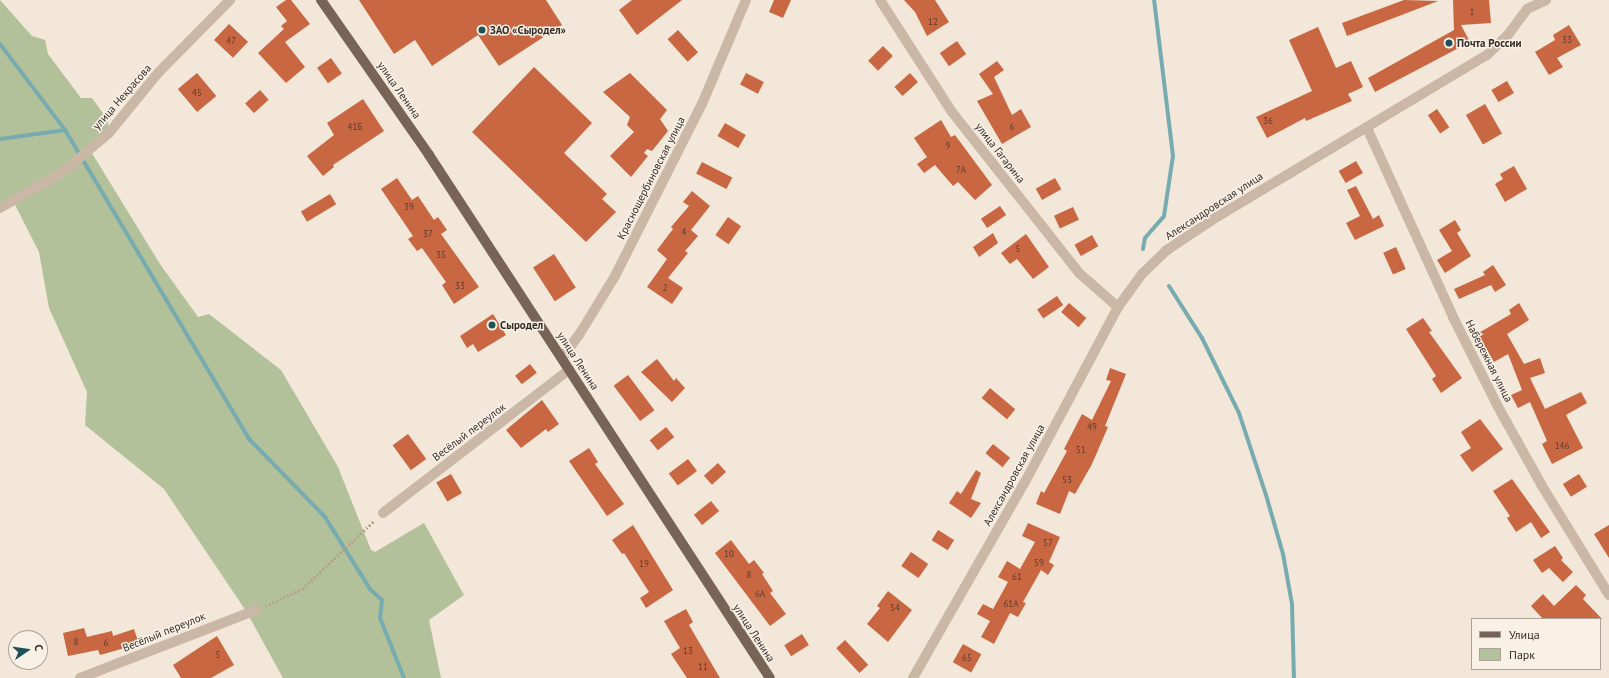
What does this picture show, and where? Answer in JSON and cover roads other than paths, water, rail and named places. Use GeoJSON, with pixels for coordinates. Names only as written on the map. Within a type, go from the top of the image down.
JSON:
{"type":"FeatureCollection","features":[{"type":"Feature","properties":{"kind":"main road","name":"улица Ленина"},"geometry":{"type":"LineString","coordinates":[[321,0],[429,155],[770,678]]}},
{"type":"Feature","properties":{"kind":"street","name":"улица Некрасова"},"geometry":{"type":"LineString","coordinates":[[0,208],[63,172],[109,133],[163,68],[230,0]]}},
{"type":"Feature","properties":{"kind":"street","name":"Краснощербиновская улица"},"geometry":{"type":"LineString","coordinates":[[562,358],[572,346],[615,276],[702,104],[746,0]]}},
{"type":"Feature","properties":{"kind":"street","name":"улица Гагарина"},"geometry":{"type":"LineString","coordinates":[[880,0],[952,112],[1079,273],[1118,307]]}},
{"type":"Feature","properties":{"kind":"street","name":"Александровская улица"},"geometry":{"type":"LineString","coordinates":[[913,678],[1025,482],[1118,307],[1142,274],[1168,250],[1259,191],[1367,128],[1487,55],[1507,36],[1528,4],[1546,0]]}},
{"type":"Feature","properties":{"kind":"street","name":"Набережная улица"},"geometry":{"type":"LineString","coordinates":[[1367,128],[1453,317],[1494,398],[1542,486],[1609,595]]}},
{"type":"Feature","properties":{"kind":"street","name":"Весёлый переулок"},"geometry":{"type":"LineString","coordinates":[[383,513],[570,370]]}},
{"type":"Feature","properties":{"kind":"street","name":"Весёлый переулок"},"geometry":{"type":"LineString","coordinates":[[80,678],[256,610]]}},
{"type":"Feature","properties":{"kind":"waterway"},"geometry":{"type":"LineString","coordinates":[[1143,249],[1145,238],[1164,216],[1173,156],[1154,0]]}},
{"type":"Feature","properties":{"kind":"waterway"},"geometry":{"type":"LineString","coordinates":[[0,44],[65,130],[249,439],[325,517],[370,589],[382,600],[380,618],[404,678]]}},
{"type":"Feature","properties":{"kind":"waterway"},"geometry":{"type":"LineString","coordinates":[[0,139],[65,130]]}},
{"type":"Feature","properties":{"kind":"waterway"},"geometry":{"type":"LineString","coordinates":[[1169,286],[1202,338],[1239,413],[1266,495],[1283,554],[1292,604],[1294,678]]}},
{"type":"Feature","properties":{"kind":"place","name":"ЗАО «Сыродел»"},"geometry":{"type":"Point","coordinates":[482,30]}},
{"type":"Feature","properties":{"kind":"place","name":"Почта России"},"geometry":{"type":"Point","coordinates":[1449,43]}},
{"type":"Feature","properties":{"kind":"place","name":"Сыродел"},"geometry":{"type":"Point","coordinates":[492,325]}}]}
